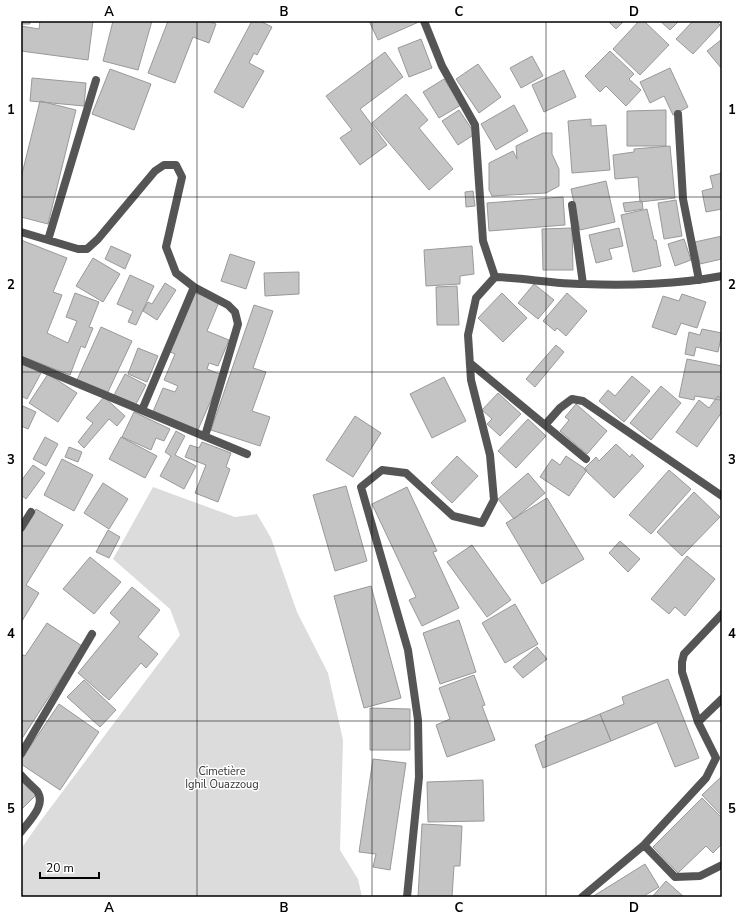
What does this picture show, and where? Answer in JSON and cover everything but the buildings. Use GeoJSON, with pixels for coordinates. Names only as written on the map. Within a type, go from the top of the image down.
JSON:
{"type":"FeatureCollection","features":[{"type":"Feature","properties":{"kind":"street"},"geometry":{"type":"LineString","coordinates":[[424,21],[442,66],[476,124],[483,241],[495,277]]}},
{"type":"Feature","properties":{"kind":"street"},"geometry":{"type":"LineString","coordinates":[[48,240],[96,80]]}},
{"type":"Feature","properties":{"kind":"street"},"geometry":{"type":"LineString","coordinates":[[678,114],[683,199],[699,280]]}},
{"type":"Feature","properties":{"kind":"street"},"geometry":{"type":"LineString","coordinates":[[21,232],[78,249],[87,248],[98,239],[155,171],[164,165],[176,164],[182,177],[166,247],[176,273],[194,287],[228,305],[235,312],[238,324],[205,436]]}},
{"type":"Feature","properties":{"kind":"street"},"geometry":{"type":"LineString","coordinates":[[572,205],[583,284]]}},
{"type":"Feature","properties":{"kind":"street"},"geometry":{"type":"LineString","coordinates":[[495,277],[583,284],[635,284],[699,280],[722,276]]}},
{"type":"Feature","properties":{"kind":"street"},"geometry":{"type":"LineString","coordinates":[[407,897],[419,777],[418,720],[408,650],[361,486],[382,470],[406,473],[453,516],[482,523],[494,500],[490,455],[470,380],[468,335],[476,298],[495,277]]}},
{"type":"Feature","properties":{"kind":"street"},"geometry":{"type":"LineString","coordinates":[[142,410],[194,287]]}},
{"type":"Feature","properties":{"kind":"street"},"geometry":{"type":"LineString","coordinates":[[21,360],[247,454]]}},
{"type":"Feature","properties":{"kind":"street"},"geometry":{"type":"LineString","coordinates":[[470,363],[586,459]]}},
{"type":"Feature","properties":{"kind":"street"},"geometry":{"type":"LineString","coordinates":[[545,425],[560,408],[572,399],[583,401],[722,496]]}},
{"type":"Feature","properties":{"kind":"street"},"geometry":{"type":"LineString","coordinates":[[21,528],[31,512]]}},
{"type":"Feature","properties":{"kind":"street"},"geometry":{"type":"LineString","coordinates":[[582,897],[644,846],[706,778],[716,758],[698,722],[682,672],[682,662],[684,654],[722,614]]}},
{"type":"Feature","properties":{"kind":"street"},"geometry":{"type":"LineString","coordinates":[[21,754],[92,634]]}},
{"type":"Feature","properties":{"kind":"street"},"geometry":{"type":"LineString","coordinates":[[698,722],[722,699]]}},
{"type":"Feature","properties":{"kind":"street"},"geometry":{"type":"LineString","coordinates":[[21,775],[38,792],[40,799],[39,807],[21,832]]}},
{"type":"Feature","properties":{"kind":"street"},"geometry":{"type":"LineString","coordinates":[[644,846],[675,877],[700,876],[722,865]]}},
{"type":"Feature","properties":{"kind":"green space","name":"Cimetière Ighil Ouazzoug"},"geometry":{"type":"Polygon","coordinates":[[[153,487],[235,517],[257,514],[271,538],[297,612],[328,673],[343,740],[340,850],[358,879],[362,897],[21,897],[21,849],[180,635],[170,609],[113,559],[153,487]]]}}]}
